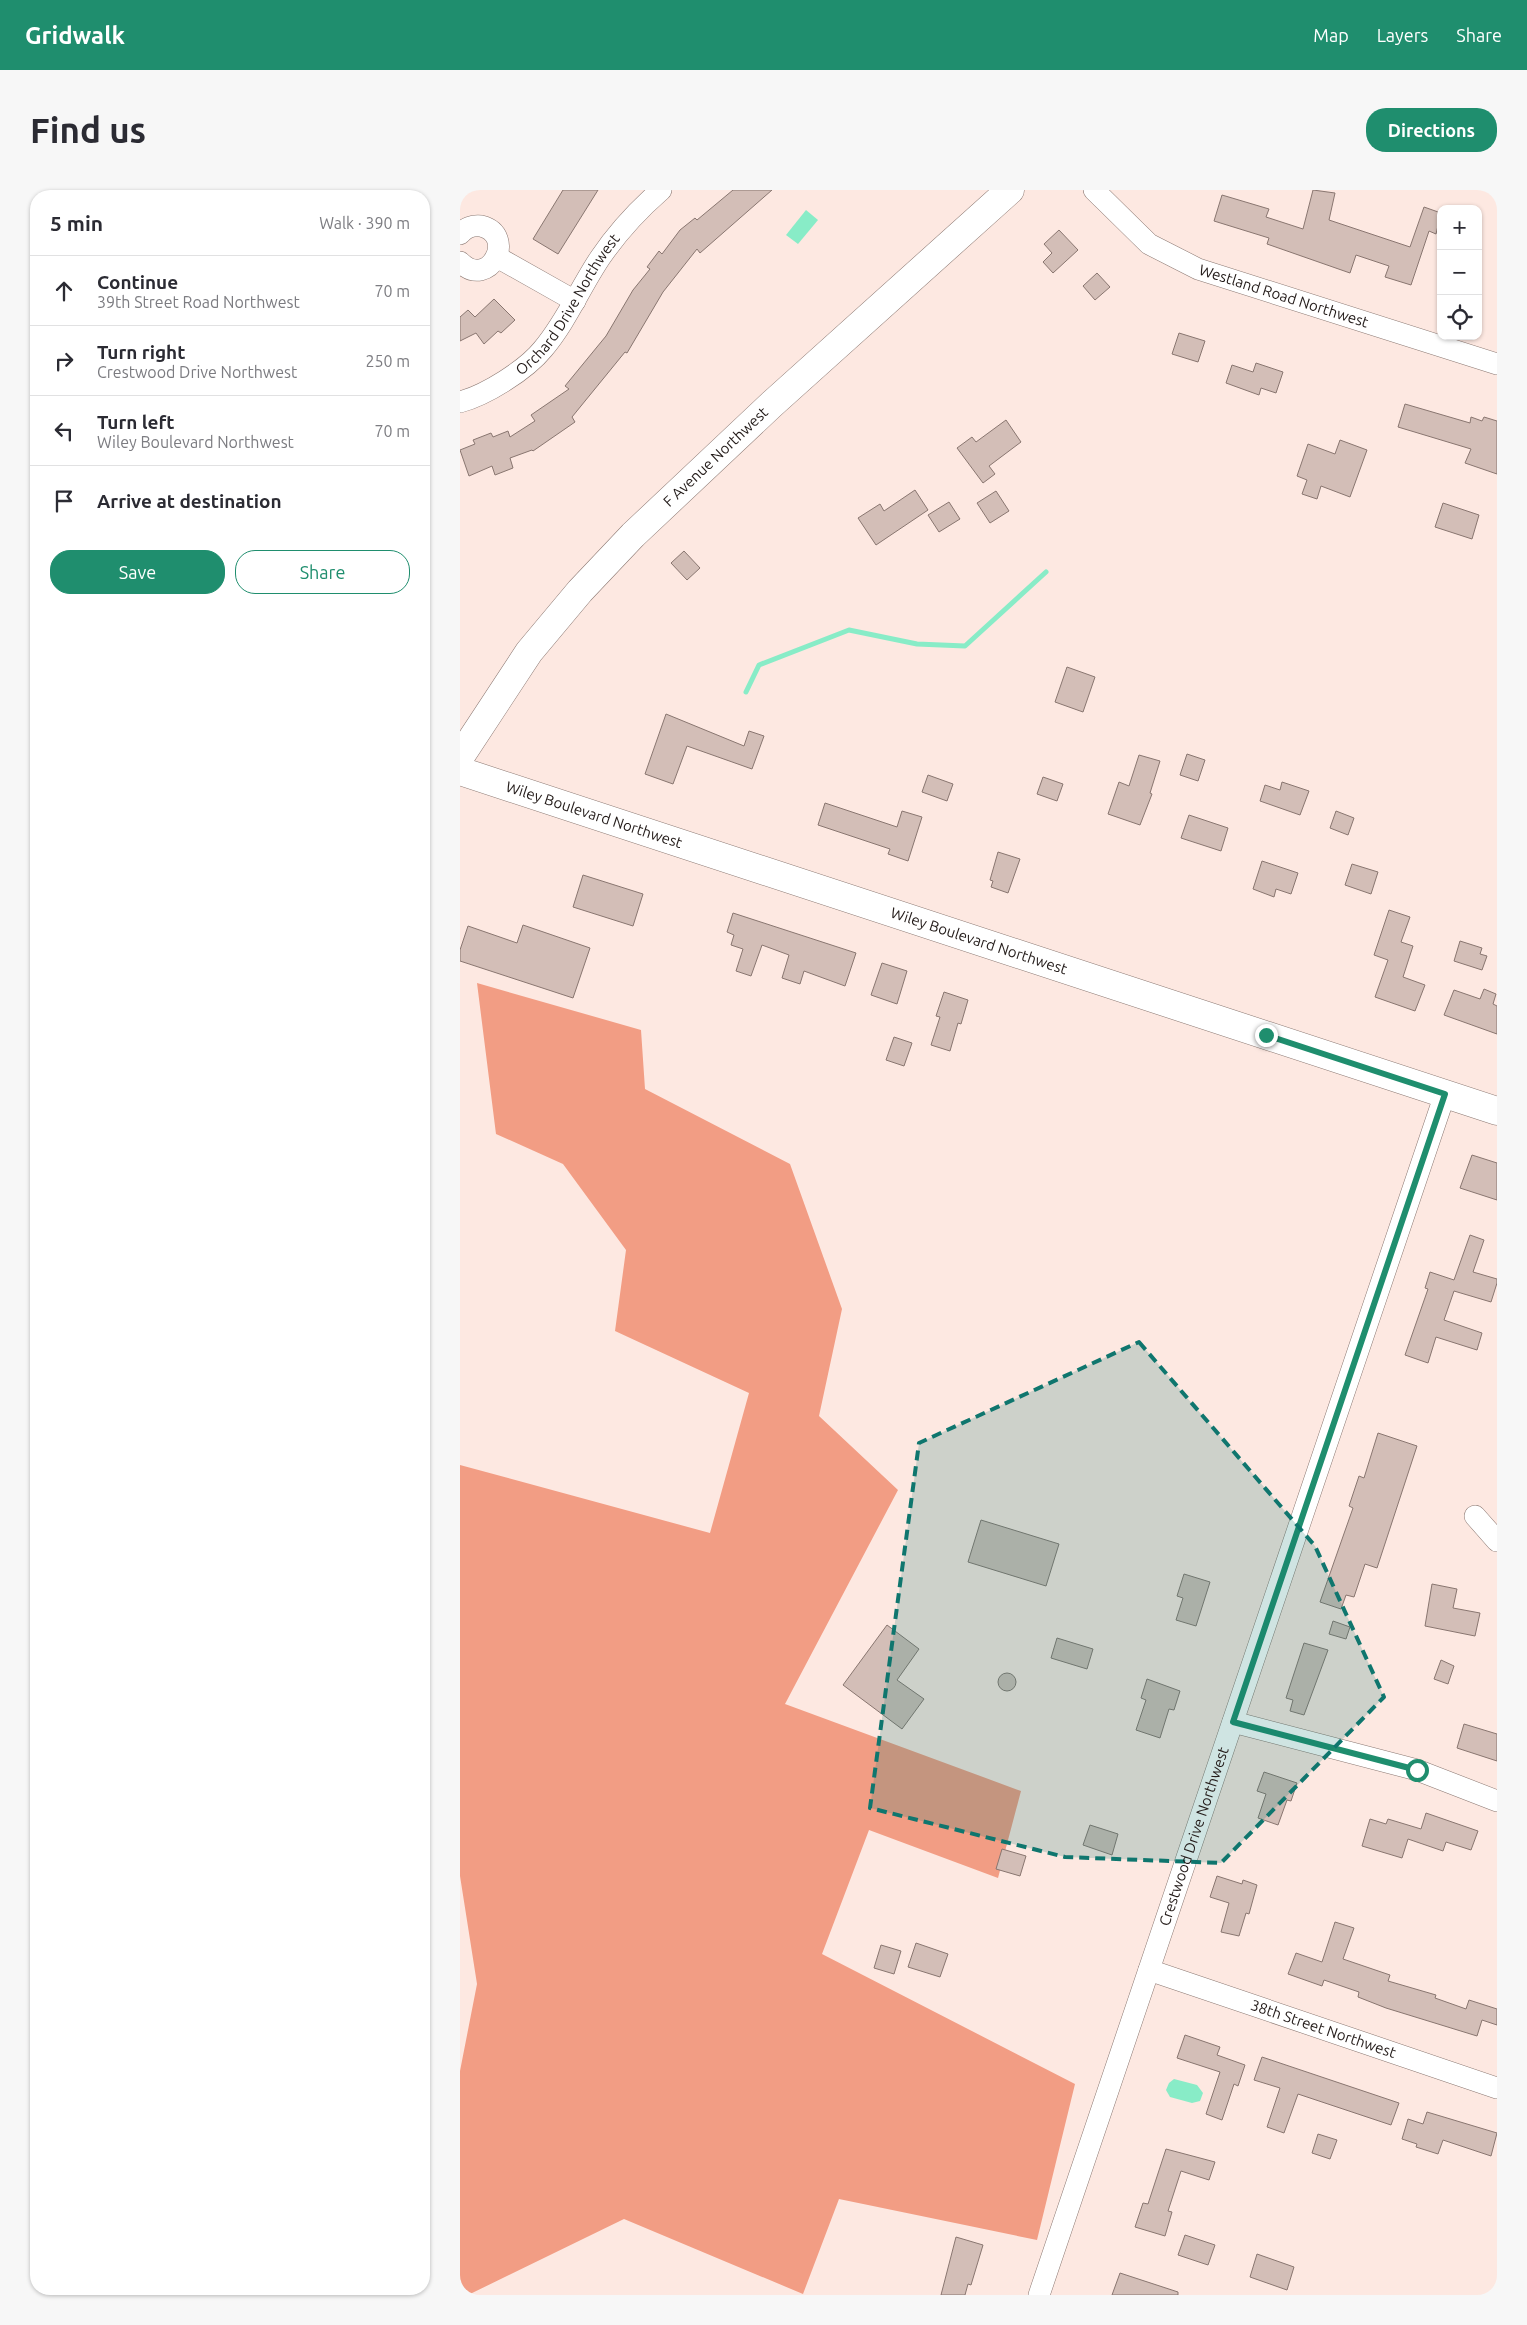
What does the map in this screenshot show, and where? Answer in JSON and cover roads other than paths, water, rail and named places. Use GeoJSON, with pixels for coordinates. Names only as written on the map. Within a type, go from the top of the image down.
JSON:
{"type":"FeatureCollection","features":[{"type":"Feature","properties":{"kind":"street","name":"Orchard Drive Northwest"},"geometry":{"type":"LineString","coordinates":[[460,402],[503,383],[542,350],[575,301],[600,258],[636,213],[661,190]]}},
{"type":"Feature","properties":{"kind":"street","name":"F Avenue Northwest"},"geometry":{"type":"LineString","coordinates":[[460,758],[529,652],[580,591],[633,535],[772,404],[1010,190]]}},
{"type":"Feature","properties":{"kind":"street","name":"Westland Road Northwest"},"geometry":{"type":"LineString","coordinates":[[1094,190],[1149,244],[1198,269],[1497,364]]}},
{"type":"Feature","properties":{"kind":"street"},"geometry":{"type":"LineString","coordinates":[[460,234],[469,227],[476,226],[490,230],[498,242],[497,257],[487,267],[480,270],[467,268],[460,262]]}},
{"type":"Feature","properties":{"kind":"street"},"geometry":{"type":"LineString","coordinates":[[497,257],[575,301]]}},
{"type":"Feature","properties":{"kind":"street","name":"Wiley Boulevard Northwest"},"geometry":{"type":"LineString","coordinates":[[460,771],[1497,1111]]}},
{"type":"Feature","properties":{"kind":"street","name":"Crestwood Drive Northwest"},"geometry":{"type":"LineString","coordinates":[[1039,2295],[1445,1094]]}},
{"type":"Feature","properties":{"kind":"street"},"geometry":{"type":"LineString","coordinates":[[1475,1516],[1497,1541]]}},
{"type":"Feature","properties":{"kind":"street"},"geometry":{"type":"LineString","coordinates":[[1233,1722],[1417,1770],[1497,1801]]}},
{"type":"Feature","properties":{"kind":"street","name":"38th Street Northwest"},"geometry":{"type":"LineString","coordinates":[[1149,1970],[1497,2088]]}},
{"type":"Feature","properties":{"kind":"waterway"},"geometry":{"type":"LineString","coordinates":[[746,692],[759,665],[849,630],[917,644],[965,646],[1046,572]]}}]}
